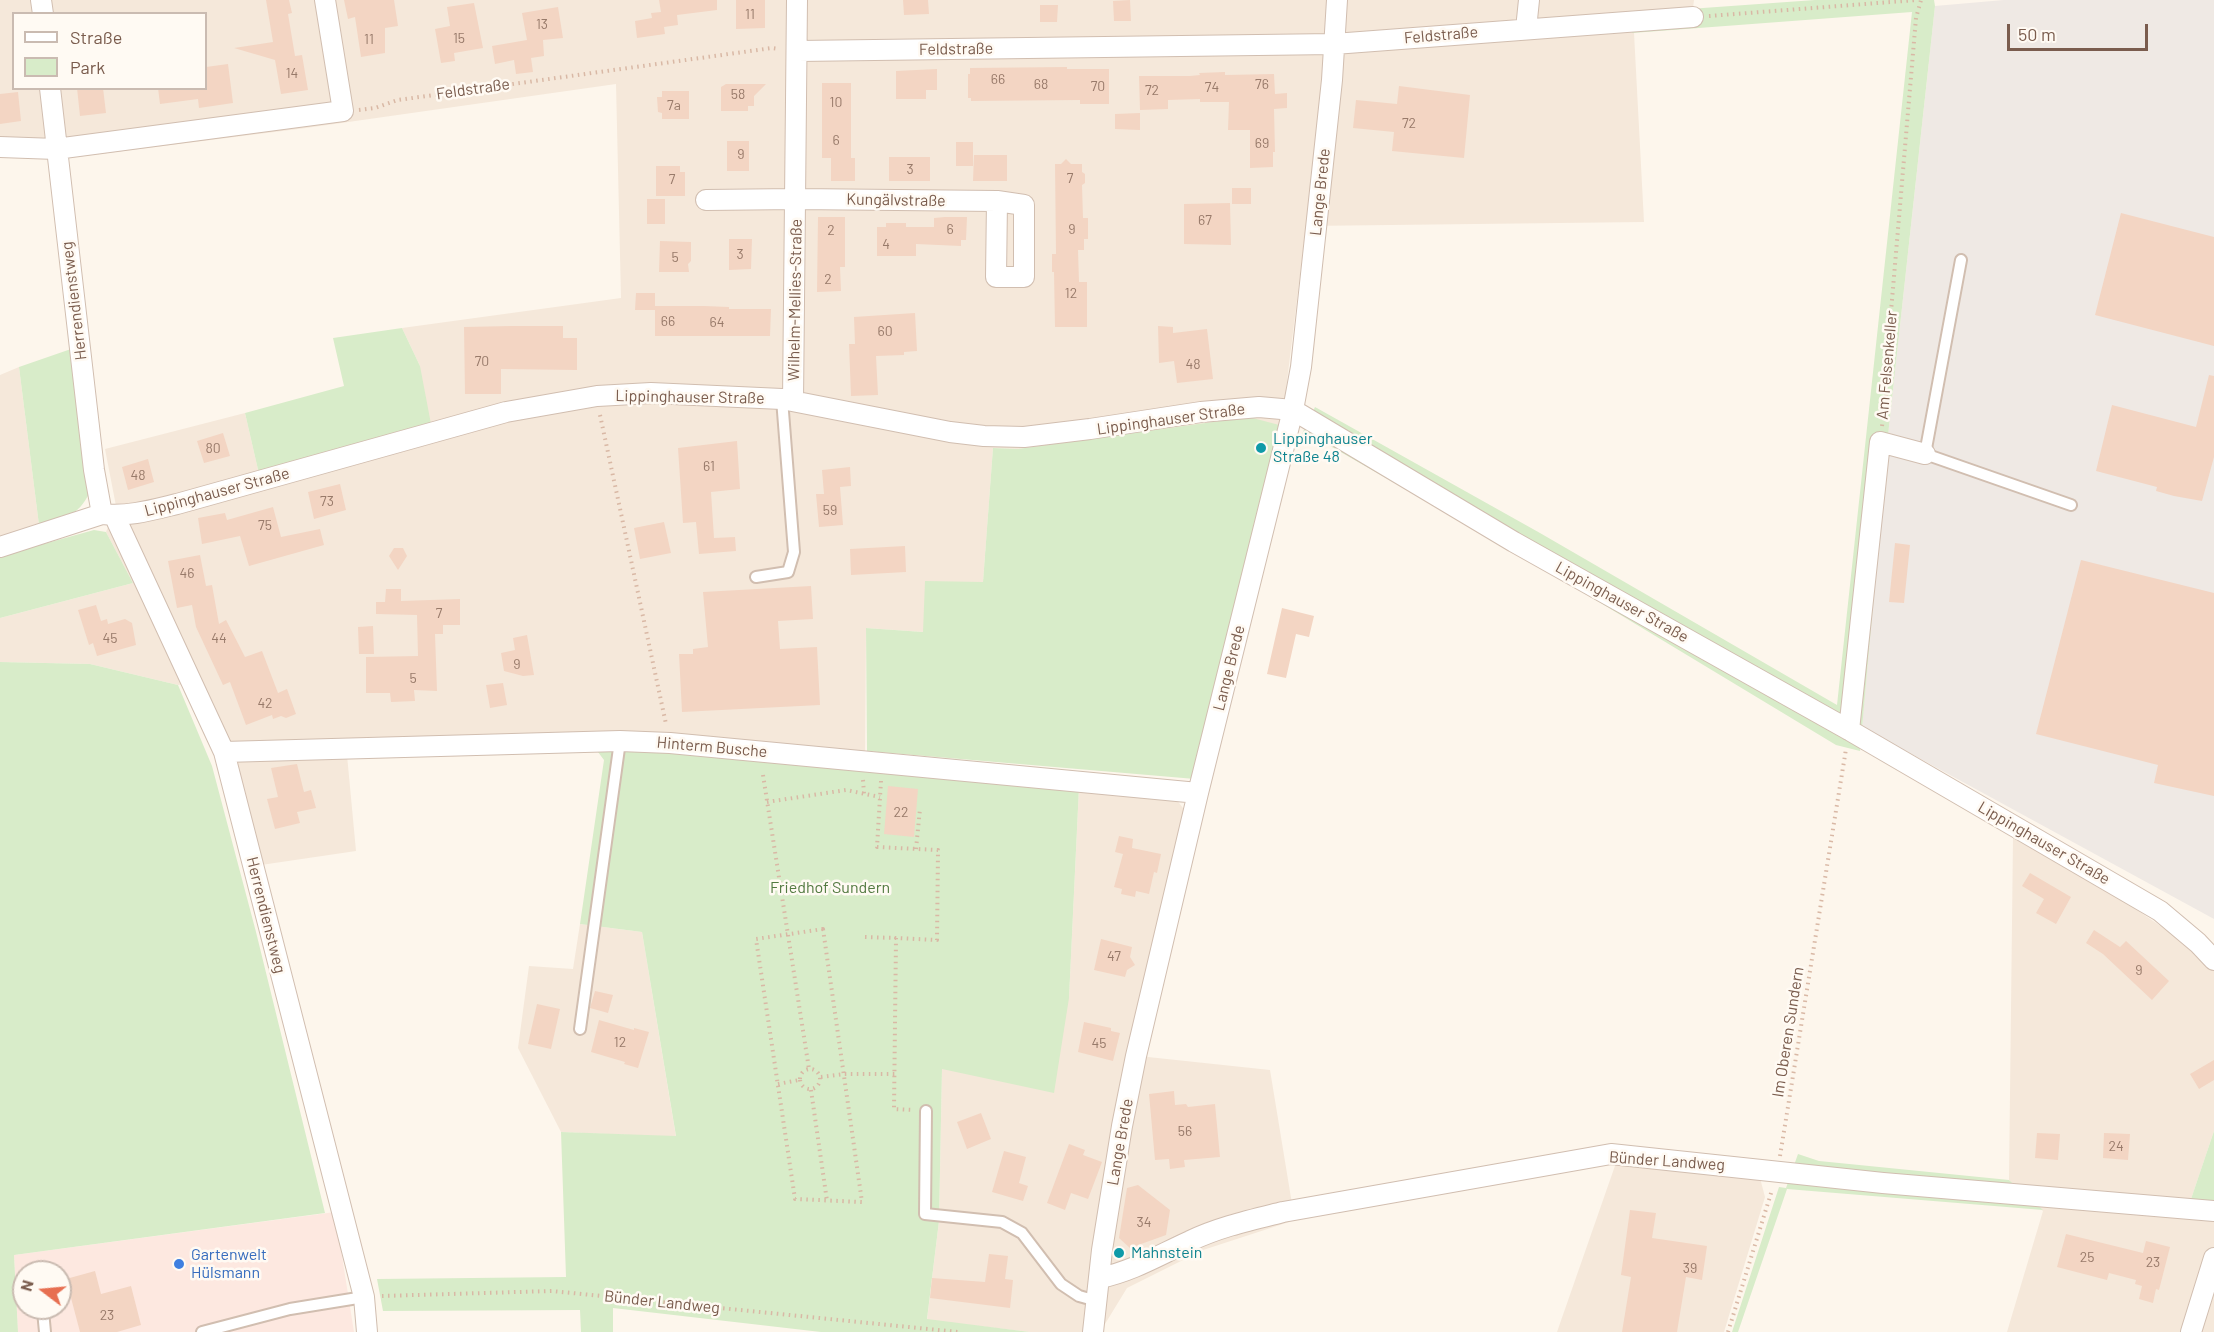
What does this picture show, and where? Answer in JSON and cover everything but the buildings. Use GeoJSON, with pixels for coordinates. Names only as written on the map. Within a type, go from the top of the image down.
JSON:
{"type":"FeatureCollection","features":[{"type":"Feature","properties":{"kind":"street"},"geometry":{"type":"LineString","coordinates":[[0,147],[56,149],[343,111],[325,0]]}},
{"type":"Feature","properties":{"kind":"street","name":"Wilhelm-Mellies-Straße"},"geometry":{"type":"LineString","coordinates":[[787,400],[796,199],[797,0]]}},
{"type":"Feature","properties":{"kind":"street","name":"Lange Brede"},"geometry":{"type":"LineString","coordinates":[[1093,1332],[1102,1250],[1126,1102],[1198,793],[1293,410],[1301,367],[1332,80],[1336,0]]}},
{"type":"Feature","properties":{"kind":"street"},"geometry":{"type":"LineString","coordinates":[[1526,29],[1529,0]]}},
{"type":"Feature","properties":{"kind":"street","name":"Feldstraße"},"geometry":{"type":"LineString","coordinates":[[798,51],[1334,44],[1693,17]]}},
{"type":"Feature","properties":{"kind":"street","name":"Herrendienstweg"},"geometry":{"type":"LineString","coordinates":[[50,90],[94,470],[108,514],[224,752],[364,1297],[367,1332]]}},
{"type":"Feature","properties":{"kind":"street","name":"Wilhelm-Mellies-Straße"},"geometry":{"type":"LineString","coordinates":[[706,200],[796,199]]}},
{"type":"Feature","properties":{"kind":"street","name":"Kungälvstraße"},"geometry":{"type":"LineString","coordinates":[[796,199],[997,201]]}},
{"type":"Feature","properties":{"kind":"street","name":"Lippinghauser Straße"},"geometry":{"type":"LineString","coordinates":[[0,547],[108,514],[139,513],[177,504],[506,411],[597,396],[651,393],[787,400],[950,432],[1014,436],[1090,429],[1201,412],[1259,407],[1293,410],[1514,542],[1849,730],[2160,911],[2198,943],[2214,960]]}},
{"type":"Feature","properties":{"kind":"street"},"geometry":{"type":"LineString","coordinates":[[1880,442],[1925,454]]}},
{"type":"Feature","properties":{"kind":"street","name":"Am Felsenkeller"},"geometry":{"type":"LineString","coordinates":[[1849,730],[1880,442]]}},
{"type":"Feature","properties":{"kind":"street","name":"Hinterm Busche"},"geometry":{"type":"LineString","coordinates":[[224,752],[620,741],[669,742],[1198,793]]}},
{"type":"Feature","properties":{"kind":"street","name":"Bünder Landweg"},"geometry":{"type":"LineString","coordinates":[[1100,1278],[1124,1272],[1191,1240],[1236,1224],[1283,1212],[1611,1154],[1883,1183],[2214,1211]]}},
{"type":"Feature","properties":{"kind":"street"},"geometry":{"type":"LineString","coordinates":[[2191,1332],[2214,1258]]}},
{"type":"Feature","properties":{"kind":"lane"},"geometry":{"type":"LineString","coordinates":[[1961,260],[1925,454],[2071,505]]}},
{"type":"Feature","properties":{"kind":"lane"},"geometry":{"type":"LineString","coordinates":[[756,577],[788,572],[794,552],[787,400]]}},
{"type":"Feature","properties":{"kind":"lane"},"geometry":{"type":"LineString","coordinates":[[580,1029],[620,741]]}},
{"type":"Feature","properties":{"kind":"lane"},"geometry":{"type":"LineString","coordinates":[[926,1111],[925,1214],[1002,1222],[1022,1233],[1061,1284],[1079,1296],[1097,1301]]}},
{"type":"Feature","properties":{"kind":"lane"},"geometry":{"type":"LineString","coordinates":[[202,1332],[290,1309],[364,1297]]}},
{"type":"Feature","properties":{"kind":"path"},"geometry":{"type":"LineString","coordinates":[[1693,17],[1919,0]]}},
{"type":"Feature","properties":{"kind":"path","name":"Am Felsenkeller"},"geometry":{"type":"LineString","coordinates":[[1880,442],[1887,389],[1890,323],[1919,0]]}},
{"type":"Feature","properties":{"kind":"path","name":"Feldstraße"},"geometry":{"type":"LineString","coordinates":[[343,111],[375,108],[398,100],[772,48],[798,51]]}},
{"type":"Feature","properties":{"kind":"path"},"geometry":{"type":"LineString","coordinates":[[597,396],[669,742]]}},
{"type":"Feature","properties":{"kind":"path","name":"Im Oberen Sundern"},"geometry":{"type":"LineString","coordinates":[[1728,1332],[1778,1171],[1849,730]]}},
{"type":"Feature","properties":{"kind":"path"},"geometry":{"type":"LineString","coordinates":[[763,776],[809,1069]]}},
{"type":"Feature","properties":{"kind":"path"},"geometry":{"type":"LineString","coordinates":[[767,802],[846,790],[880,797],[878,847],[938,850],[938,940],[865,937]]}},
{"type":"Feature","properties":{"kind":"path"},"geometry":{"type":"LineString","coordinates":[[916,849],[920,809]]}},
{"type":"Feature","properties":{"kind":"path"},"geometry":{"type":"LineString","coordinates":[[823,929],[862,1202],[795,1199],[756,939],[788,933],[823,929]]}},
{"type":"Feature","properties":{"kind":"path"},"geometry":{"type":"LineString","coordinates":[[896,939],[894,1109],[926,1111]]}},
{"type":"Feature","properties":{"kind":"path"},"geometry":{"type":"LineString","coordinates":[[799,1080],[802,1073],[809,1069],[817,1071],[821,1077]]}},
{"type":"Feature","properties":{"kind":"path"},"geometry":{"type":"LineString","coordinates":[[821,1077],[844,1074],[895,1074]]}},
{"type":"Feature","properties":{"kind":"path"},"geometry":{"type":"LineString","coordinates":[[799,1080],[804,1088],[811,1090],[817,1087],[821,1077]]}},
{"type":"Feature","properties":{"kind":"path"},"geometry":{"type":"LineString","coordinates":[[778,1084],[799,1080]]}},
{"type":"Feature","properties":{"kind":"path"},"geometry":{"type":"LineString","coordinates":[[811,1090],[827,1201]]}},
{"type":"Feature","properties":{"kind":"path","name":"Bünder Landweg"},"geometry":{"type":"LineString","coordinates":[[364,1297],[552,1291],[958,1332]]}},
{"type":"Feature","properties":{"kind":"shaded area"},"geometry":{"type":"Polygon","coordinates":[[[0,0],[1694,0],[1693,8],[1633,14],[1644,222],[1306,226],[1283,426],[1018,449],[993,448],[983,582],[923,632],[866,628],[865,769],[637,747],[347,755],[356,851],[261,865],[185,684],[178,685],[90,664],[0,662],[0,618],[133,583],[106,532],[116,506],[105,449],[245,413],[259,474],[420,366],[402,328],[621,298],[616,84],[306,128],[68,158],[0,155],[0,0]]]}},
{"type":"Feature","properties":{"kind":"shaded area"},"geometry":{"type":"Polygon","coordinates":[[[2004,0],[2214,0],[2214,919],[1862,727],[1889,426],[1935,6],[2004,0]]]}},
{"type":"Feature","properties":{"kind":"shaded area"},"geometry":{"type":"Polygon","coordinates":[[[19,367],[39,525],[0,538],[0,375],[19,367]]]}},
{"type":"Feature","properties":{"kind":"shaded area"},"geometry":{"type":"Polygon","coordinates":[[[1079,787],[1176,799],[1186,812],[1132,1043],[1148,1057],[1270,1070],[1292,1204],[1289,1222],[1203,1250],[1127,1288],[1105,1324],[1086,1324],[1084,1332],[1030,1332],[927,1320],[939,1221],[942,1068],[1069,998],[1079,787]]]}},
{"type":"Feature","properties":{"kind":"shaded area"},"geometry":{"type":"Polygon","coordinates":[[[2013,837],[2090,878],[2206,957],[2214,969],[2214,1131],[2190,1202],[2214,1204],[2214,1332],[2007,1332],[2043,1211],[2009,1180],[2013,837]]]}},
{"type":"Feature","properties":{"kind":"shaded area"},"geometry":{"type":"Polygon","coordinates":[[[580,924],[642,932],[676,1137],[561,1132],[518,1048],[529,966],[573,969],[580,924]]]}},
{"type":"Feature","properties":{"kind":"shaded area"},"geometry":{"type":"Polygon","coordinates":[[[1617,1160],[1760,1178],[1765,1197],[1724,1332],[1557,1332],[1617,1160]]]}},
{"type":"Feature","properties":{"kind":"shaded area","name":"Gartenwelt Hülsmann"},"geometry":{"type":"Polygon","coordinates":[[[335,1212],[354,1332],[18,1332],[17,1320],[72,1320],[72,1260],[14,1260],[14,1255],[335,1212]]]}},
{"type":"Feature","properties":{"kind":"green space"},"geometry":{"type":"Polygon","coordinates":[[[1815,0],[1934,0],[1935,6],[1889,426],[1860,751],[1836,745],[1546,570],[1318,439],[1300,438],[1315,407],[1540,533],[1837,705],[1912,12],[1632,33],[1633,13],[1815,0]]]}},
{"type":"Feature","properties":{"kind":"green space"},"geometry":{"type":"Polygon","coordinates":[[[402,328],[420,366],[431,424],[259,474],[245,413],[344,386],[333,338],[402,328]]]}},
{"type":"Feature","properties":{"kind":"green space"},"geometry":{"type":"Polygon","coordinates":[[[71,349],[90,492],[75,512],[39,525],[19,367],[71,349]]]}},
{"type":"Feature","properties":{"kind":"green space"},"geometry":{"type":"Polygon","coordinates":[[[1249,417],[1283,426],[1195,779],[867,751],[866,628],[923,632],[925,581],[983,582],[993,448],[1018,449],[1249,417]]]}},
{"type":"Feature","properties":{"kind":"green space"},"geometry":{"type":"Polygon","coordinates":[[[94,530],[106,532],[133,583],[0,618],[0,556],[94,530]]]}},
{"type":"Feature","properties":{"kind":"green space"},"geometry":{"type":"Polygon","coordinates":[[[0,662],[90,664],[178,685],[212,766],[256,932],[325,1213],[14,1255],[14,1260],[12,1260],[12,1320],[17,1320],[18,1332],[0,1332],[0,662]]]}},
{"type":"Feature","properties":{"kind":"green space","name":"Friedhof Sundern"},"geometry":{"type":"Polygon","coordinates":[[[637,747],[1079,787],[1069,998],[1054,1093],[942,1069],[939,1221],[927,1319],[1030,1332],[821,1332],[613,1308],[613,1332],[581,1332],[580,1310],[383,1311],[377,1279],[566,1277],[561,1132],[676,1136],[642,932],[580,924],[604,760],[595,748],[637,747]]]}},
{"type":"Feature","properties":{"kind":"green space"},"geometry":{"type":"Polygon","coordinates":[[[2214,1131],[2214,1204],[2190,1202],[2214,1131]]]}},
{"type":"Feature","properties":{"kind":"green space"},"geometry":{"type":"Polygon","coordinates":[[[1798,1154],[1819,1161],[2009,1180],[2043,1210],[1787,1189],[1738,1332],[1732,1332],[1779,1187],[1786,1188],[1798,1154]]]}},
{"type":"Feature","properties":{"kind":"place","name":"Lippinghauser Straße 48"},"geometry":{"type":"Point","coordinates":[1261,448]}},
{"type":"Feature","properties":{"kind":"place","name":"Mahnstein"},"geometry":{"type":"Point","coordinates":[1119,1253]}},
{"type":"Feature","properties":{"kind":"place","name":"Gartenwelt Hülsmann"},"geometry":{"type":"Point","coordinates":[179,1264]}}]}
